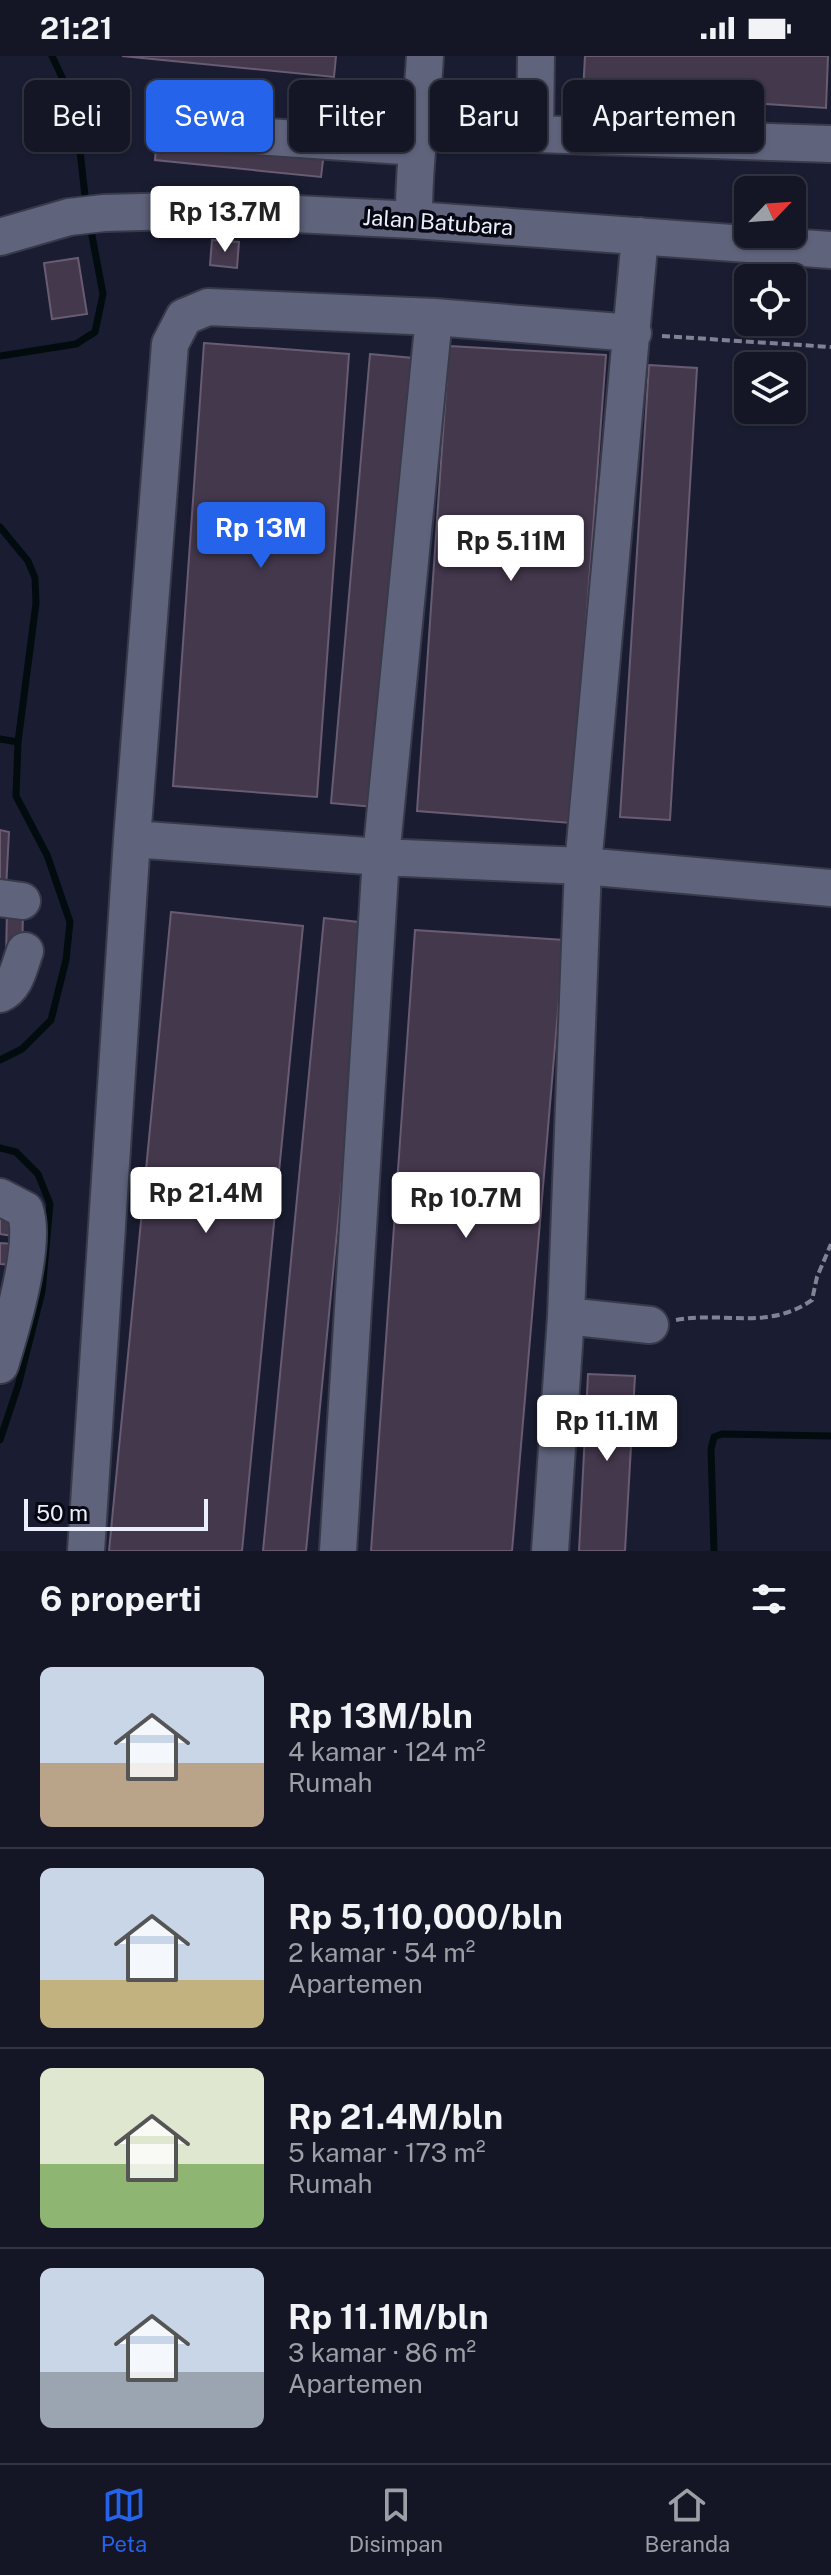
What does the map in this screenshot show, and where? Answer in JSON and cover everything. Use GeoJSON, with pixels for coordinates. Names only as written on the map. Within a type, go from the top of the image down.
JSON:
{"type":"FeatureCollection","features":[{"type":"Feature","properties":{"kind":"street"},"geometry":{"type":"LineString","coordinates":[[414,220],[413,192],[425,56]]}},
{"type":"Feature","properties":{"kind":"street"},"geometry":{"type":"LineString","coordinates":[[536,56],[536,80]]}},
{"type":"Feature","properties":{"kind":"street"},"geometry":{"type":"LineString","coordinates":[[273,132],[430,134]]}},
{"type":"Feature","properties":{"kind":"street"},"geometry":{"type":"LineString","coordinates":[[547,134],[831,144]]}},
{"type":"Feature","properties":{"kind":"street","name":"Jalan Batubara"},"geometry":{"type":"LineString","coordinates":[[0,237],[69,217],[217,210],[414,220],[831,250]]}},
{"type":"Feature","properties":{"kind":"street"},"geometry":{"type":"LineString","coordinates":[[550,1551],[566,1316],[583,866],[640,236]]}},
{"type":"Feature","properties":{"kind":"street"},"geometry":{"type":"LineString","coordinates":[[86,1551],[132,839],[170,344],[184,317],[208,307],[434,317],[633,333]]}},
{"type":"Feature","properties":{"kind":"street"},"geometry":{"type":"LineString","coordinates":[[338,1551],[381,857],[434,317]]}},
{"type":"Feature","properties":{"kind":"street"},"geometry":{"type":"LineString","coordinates":[[132,839],[381,857],[583,866],[831,888]]}},
{"type":"Feature","properties":{"kind":"street"},"geometry":{"type":"LineString","coordinates":[[0,994],[7,991],[14,981],[25,951]]}},
{"type":"Feature","properties":{"kind":"street"},"geometry":{"type":"LineString","coordinates":[[0,1197],[25,1210],[29,1235],[7,1315],[0,1365]]}},
{"type":"Feature","properties":{"kind":"street"},"geometry":{"type":"LineString","coordinates":[[566,1316],[650,1325]]}},
{"type":"Feature","properties":{"kind":"path"},"geometry":{"type":"LineString","coordinates":[[633,333],[831,347]]}},
{"type":"Feature","properties":{"kind":"path"},"geometry":{"type":"LineString","coordinates":[[650,1325],[693,1317],[762,1320],[796,1311],[812,1300],[817,1277],[831,1244]]}},
{"type":"Feature","properties":{"kind":"building"},"geometry":{"type":"Polygon","coordinates":[[[122,56],[336,56],[334,77],[122,56]]]}},
{"type":"Feature","properties":{"kind":"building"},"geometry":{"type":"Polygon","coordinates":[[[585,56],[828,56],[826,108],[764,104],[764,80],[584,80],[585,56]]]}},
{"type":"Feature","properties":{"kind":"building"},"geometry":{"type":"Polygon","coordinates":[[[273,147],[289,148],[289,152],[324,152],[321,177],[155,160],[156,152],[273,152],[273,147]]]}},
{"type":"Feature","properties":{"kind":"building"},"geometry":{"type":"Polygon","coordinates":[[[212,240],[239,242],[237,268],[210,265],[212,240]]]}},
{"type":"Feature","properties":{"kind":"building"},"geometry":{"type":"Polygon","coordinates":[[[78,258],[87,314],[52,319],[44,263],[78,258]]]}},
{"type":"Feature","properties":{"kind":"building"},"geometry":{"type":"Polygon","coordinates":[[[204,343],[349,354],[317,797],[173,786],[204,343]]]}},
{"type":"Feature","properties":{"kind":"building"},"geometry":{"type":"Polygon","coordinates":[[[449,346],[606,355],[571,823],[417,811],[449,346]]]}},
{"type":"Feature","properties":{"kind":"building"},"geometry":{"type":"Polygon","coordinates":[[[370,354],[413,358],[374,807],[331,803],[370,354]]]}},
{"type":"Feature","properties":{"kind":"building"},"geometry":{"type":"Polygon","coordinates":[[[649,365],[697,368],[670,820],[620,817],[649,365]]]}},
{"type":"Feature","properties":{"kind":"building"},"geometry":{"type":"Polygon","coordinates":[[[0,830],[9,832],[6,889],[0,888],[0,830]]]}},
{"type":"Feature","properties":{"kind":"building"},"geometry":{"type":"Polygon","coordinates":[[[7,910],[23,912],[22,957],[6,958],[7,910]]]}},
{"type":"Feature","properties":{"kind":"building"},"geometry":{"type":"Polygon","coordinates":[[[171,912],[303,926],[242,1551],[109,1551],[171,912]]]}},
{"type":"Feature","properties":{"kind":"building"},"geometry":{"type":"Polygon","coordinates":[[[324,918],[367,923],[306,1551],[263,1551],[324,918]]]}},
{"type":"Feature","properties":{"kind":"building"},"geometry":{"type":"Polygon","coordinates":[[[415,930],[564,940],[512,1551],[371,1551],[415,930]]]}},
{"type":"Feature","properties":{"kind":"building"},"geometry":{"type":"Polygon","coordinates":[[[0,1210],[13,1211],[13,1236],[0,1234],[0,1210]]]}},
{"type":"Feature","properties":{"kind":"building"},"geometry":{"type":"Polygon","coordinates":[[[0,1243],[13,1244],[13,1265],[0,1264],[0,1243]]]}},
{"type":"Feature","properties":{"kind":"building"},"geometry":{"type":"Polygon","coordinates":[[[588,1374],[635,1376],[625,1551],[579,1551],[588,1374]]]}},
{"type":"Feature","properties":{"kind":"waterway"},"geometry":{"type":"LineString","coordinates":[[52,56],[76,115],[86,205]]}},
{"type":"Feature","properties":{"kind":"waterway"},"geometry":{"type":"LineString","coordinates":[[0,356],[76,344],[95,332],[103,294],[90,225]]}},
{"type":"Feature","properties":{"kind":"waterway"},"geometry":{"type":"LineString","coordinates":[[0,527],[28,561],[35,578],[36,603],[18,742],[16,796],[47,855],[70,922],[66,960],[51,1020],[22,1049],[0,1060]]}},
{"type":"Feature","properties":{"kind":"waterway"},"geometry":{"type":"LineString","coordinates":[[0,739],[18,742]]}},
{"type":"Feature","properties":{"kind":"waterway"},"geometry":{"type":"LineString","coordinates":[[0,1148],[16,1152],[38,1174],[50,1204],[42,1292],[18,1386],[0,1440]]}},
{"type":"Feature","properties":{"kind":"waterway"},"geometry":{"type":"LineString","coordinates":[[714,1551],[711,1449],[714,1437],[722,1434],[831,1436]]}}]}
